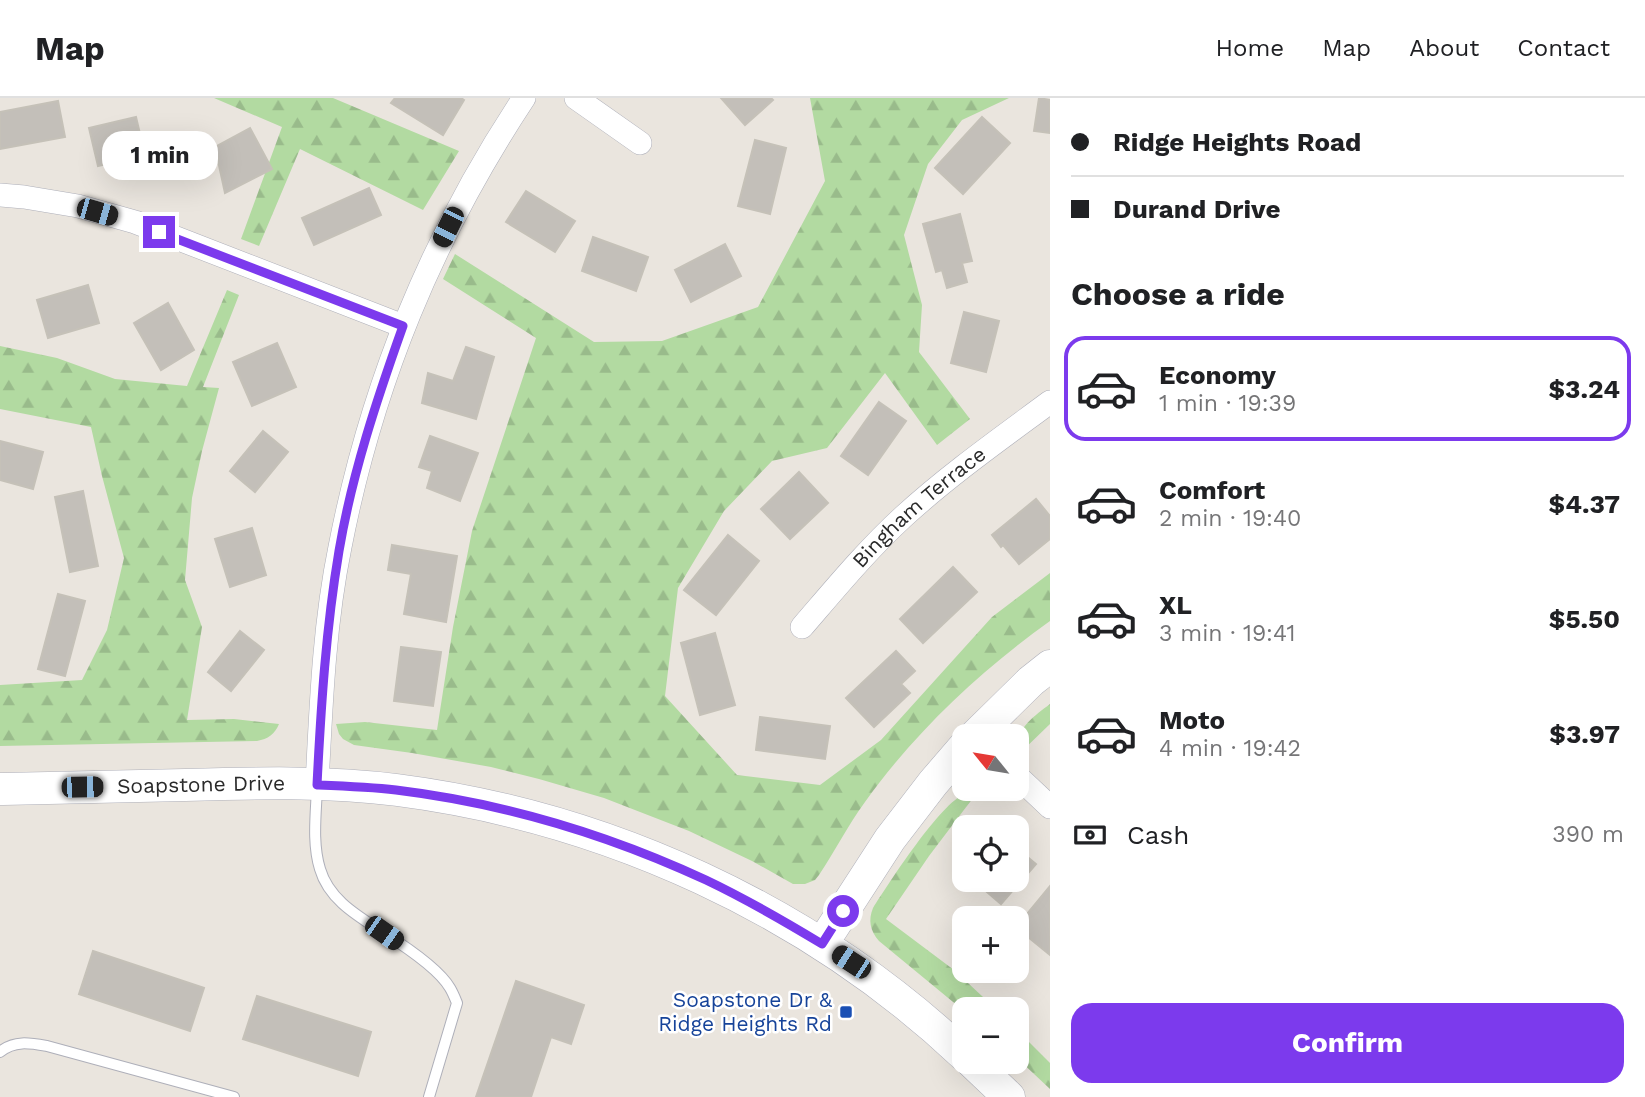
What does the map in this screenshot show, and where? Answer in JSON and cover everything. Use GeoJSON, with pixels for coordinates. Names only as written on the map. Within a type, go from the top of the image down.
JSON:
{"type":"FeatureCollection","features":[{"type":"Feature","properties":{"kind":"street"},"geometry":{"type":"LineString","coordinates":[[317,785],[328,629],[339,549],[356,473],[378,396],[403,326],[457,208],[499,135],[524,98]]}},
{"type":"Feature","properties":{"kind":"street"},"geometry":{"type":"LineString","coordinates":[[576,98],[640,143]]}},
{"type":"Feature","properties":{"kind":"street"},"geometry":{"type":"LineString","coordinates":[[0,195],[78,206],[135,222],[403,326]]}},
{"type":"Feature","properties":{"kind":"street","name":"Bingham Terrace"},"geometry":{"type":"LineString","coordinates":[[802,627],[858,562],[901,519],[953,473],[1050,402]]}},
{"type":"Feature","properties":{"kind":"street"},"geometry":{"type":"LineString","coordinates":[[987,724],[1050,666]]}},
{"type":"Feature","properties":{"kind":"street"},"geometry":{"type":"LineString","coordinates":[[822,944],[890,839],[952,761]]}},
{"type":"Feature","properties":{"kind":"street","name":"Soapstone Drive"},"geometry":{"type":"LineString","coordinates":[[0,789],[233,783],[317,785],[397,790],[467,801],[541,819],[620,844],[738,896],[851,962],[952,1045]]}},
{"type":"Feature","properties":{"kind":"street"},"geometry":{"type":"LineString","coordinates":[[1029,787],[1050,807]]}},
{"type":"Feature","properties":{"kind":"street"},"geometry":{"type":"LineString","coordinates":[[985,1074],[1009,1097]]}},
{"type":"Feature","properties":{"kind":"lane"},"geometry":{"type":"LineString","coordinates":[[317,785],[317,855],[326,884],[348,910],[428,964],[449,986],[457,1003],[429,1097]]}},
{"type":"Feature","properties":{"kind":"lane"},"geometry":{"type":"LineString","coordinates":[[0,1052],[13,1044],[47,1046],[234,1097]]}},
{"type":"Feature","properties":{"kind":"green space"},"geometry":{"type":"Polygon","coordinates":[[[214,98],[333,98],[459,151],[423,210],[300,149],[259,246],[241,239],[282,127],[214,98]]]}},
{"type":"Feature","properties":{"kind":"green space"},"geometry":{"type":"Polygon","coordinates":[[[810,98],[1009,98],[962,120],[928,164],[904,235],[922,305],[919,352],[970,419],[937,445],[885,373],[827,448],[772,461],[724,511],[678,588],[665,696],[737,775],[820,785],[881,740],[992,617],[1050,573],[1050,621],[974,682],[927,727],[865,802],[819,875],[805,884],[793,884],[689,831],[604,798],[491,767],[354,745],[343,739],[336,724],[365,722],[437,730],[472,531],[536,338],[443,279],[455,254],[594,342],[662,341],[758,307],[825,181],[810,98]]]}},
{"type":"Feature","properties":{"kind":"green space"},"geometry":{"type":"Polygon","coordinates":[[[227,290],[239,295],[203,387],[219,388],[192,498],[185,580],[202,627],[187,720],[234,719],[279,724],[271,736],[257,741],[0,746],[0,685],[82,680],[107,630],[124,558],[91,427],[0,409],[0,346],[57,358],[115,379],[187,386],[227,290]]]}},
{"type":"Feature","properties":{"kind":"green space"},"geometry":{"type":"Polygon","coordinates":[[[1050,704],[1050,724],[1029,744],[1029,724],[1026,724],[1050,704]]]}},
{"type":"Feature","properties":{"kind":"green space"},"geometry":{"type":"Polygon","coordinates":[[[953,802],[970,802],[960,815],[952,815],[952,826],[886,919],[952,968],[952,983],[968,983],[983,997],[952,997],[952,1001],[879,941],[871,925],[873,908],[916,845],[953,802]]]}},
{"type":"Feature","properties":{"kind":"green space"},"geometry":{"type":"Polygon","coordinates":[[[1029,1042],[1050,1063],[1050,1089],[1029,1069],[1029,1042]]]}},
{"type":"Feature","properties":{"kind":"building"},"geometry":{"type":"Polygon","coordinates":[[[395,98],[464,100],[443,135],[391,103],[395,98]]]}},
{"type":"Feature","properties":{"kind":"building"},"geometry":{"type":"Polygon","coordinates":[[[721,98],[771,98],[773,100],[745,125],[721,98]]]}},
{"type":"Feature","properties":{"kind":"building"},"geometry":{"type":"Polygon","coordinates":[[[1039,98],[1050,100],[1050,133],[1034,131],[1039,98]]]}},
{"type":"Feature","properties":{"kind":"building"},"geometry":{"type":"Polygon","coordinates":[[[58,101],[65,137],[0,149],[0,112],[58,101]]]}},
{"type":"Feature","properties":{"kind":"building"},"geometry":{"type":"Polygon","coordinates":[[[136,117],[145,155],[98,166],[89,128],[136,117]]]}},
{"type":"Feature","properties":{"kind":"building"},"geometry":{"type":"Polygon","coordinates":[[[982,117],[1010,143],[963,194],[935,168],[982,117]]]}},
{"type":"Feature","properties":{"kind":"building"},"geometry":{"type":"Polygon","coordinates":[[[250,128],[272,169],[225,193],[215,147],[250,128]]]}},
{"type":"Feature","properties":{"kind":"building"},"geometry":{"type":"Polygon","coordinates":[[[755,140],[786,148],[770,214],[738,206],[755,140]]]}},
{"type":"Feature","properties":{"kind":"building"},"geometry":{"type":"Polygon","coordinates":[[[369,188],[381,215],[314,245],[302,218],[369,188]]]}},
{"type":"Feature","properties":{"kind":"building"},"geometry":{"type":"Polygon","coordinates":[[[526,191],[575,221],[555,252],[506,222],[526,191]]]}},
{"type":"Feature","properties":{"kind":"building"},"geometry":{"type":"Polygon","coordinates":[[[960,214],[972,261],[962,263],[967,282],[947,288],[942,270],[936,272],[923,224],[960,214]]]}},
{"type":"Feature","properties":{"kind":"building"},"geometry":{"type":"Polygon","coordinates":[[[593,237],[648,257],[636,291],[582,271],[593,237]]]}},
{"type":"Feature","properties":{"kind":"building"},"geometry":{"type":"Polygon","coordinates":[[[725,244],[741,276],[691,302],[675,270],[725,244]]]}},
{"type":"Feature","properties":{"kind":"building"},"geometry":{"type":"Polygon","coordinates":[[[88,285],[99,323],[48,338],[37,300],[88,285]]]}},
{"type":"Feature","properties":{"kind":"building"},"geometry":{"type":"Polygon","coordinates":[[[168,303],[194,350],[161,370],[134,323],[168,303]]]}},
{"type":"Feature","properties":{"kind":"building"},"geometry":{"type":"Polygon","coordinates":[[[964,312],[999,321],[986,372],[951,363],[964,312]]]}},
{"type":"Feature","properties":{"kind":"building"},"geometry":{"type":"Polygon","coordinates":[[[277,343],[296,387],[252,406],[233,362],[277,343]]]}},
{"type":"Feature","properties":{"kind":"building"},"geometry":{"type":"Polygon","coordinates":[[[466,347],[494,357],[476,419],[422,403],[428,373],[453,381],[466,347]]]}},
{"type":"Feature","properties":{"kind":"building"},"geometry":{"type":"Polygon","coordinates":[[[879,402],[906,421],[868,475],[841,456],[879,402]]]}},
{"type":"Feature","properties":{"kind":"building"},"geometry":{"type":"Polygon","coordinates":[[[263,431],[288,452],[255,492],[230,471],[263,431]]]}},
{"type":"Feature","properties":{"kind":"building"},"geometry":{"type":"Polygon","coordinates":[[[430,436],[478,453],[460,501],[427,488],[432,471],[419,467],[430,436]]]}},
{"type":"Feature","properties":{"kind":"building"},"geometry":{"type":"Polygon","coordinates":[[[0,441],[43,452],[33,489],[0,480],[0,441]]]}},
{"type":"Feature","properties":{"kind":"building"},"geometry":{"type":"Polygon","coordinates":[[[799,472],[828,503],[790,539],[761,509],[799,472]]]}},
{"type":"Feature","properties":{"kind":"building"},"geometry":{"type":"Polygon","coordinates":[[[83,491],[98,566],[70,572],[55,497],[83,491]]]}},
{"type":"Feature","properties":{"kind":"building"},"geometry":{"type":"Polygon","coordinates":[[[1036,499],[1050,516],[1050,539],[1019,564],[992,535],[1036,499]]]}},
{"type":"Feature","properties":{"kind":"building"},"geometry":{"type":"Polygon","coordinates":[[[252,528],[266,575],[230,587],[215,539],[252,528]]]}},
{"type":"Feature","properties":{"kind":"building"},"geometry":{"type":"Polygon","coordinates":[[[728,535],[759,561],[716,615],[684,590],[728,535]]]}},
{"type":"Feature","properties":{"kind":"building"},"geometry":{"type":"Polygon","coordinates":[[[392,545],[457,556],[446,622],[404,614],[411,574],[388,570],[392,545]]]}},
{"type":"Feature","properties":{"kind":"building"},"geometry":{"type":"Polygon","coordinates":[[[953,567],[977,592],[923,643],[900,619],[953,567]]]}},
{"type":"Feature","properties":{"kind":"building"},"geometry":{"type":"Polygon","coordinates":[[[58,594],[85,601],[65,676],[38,669],[58,594]]]}},
{"type":"Feature","properties":{"kind":"building"},"geometry":{"type":"Polygon","coordinates":[[[240,631],[264,650],[231,691],[208,672],[240,631]]]}},
{"type":"Feature","properties":{"kind":"building"},"geometry":{"type":"Polygon","coordinates":[[[715,633],[735,705],[700,715],[681,643],[715,633]]]}},
{"type":"Feature","properties":{"kind":"building"},"geometry":{"type":"Polygon","coordinates":[[[401,647],[441,652],[433,706],[394,701],[401,647]]]}},
{"type":"Feature","properties":{"kind":"building"},"geometry":{"type":"Polygon","coordinates":[[[896,651],[915,671],[901,684],[910,693],[874,727],[846,698],[896,651]]]}},
{"type":"Feature","properties":{"kind":"building"},"geometry":{"type":"Polygon","coordinates":[[[760,717],[830,726],[825,759],[756,750],[760,717]]]}},
{"type":"Feature","properties":{"kind":"building"},"geometry":{"type":"Polygon","coordinates":[[[1029,858],[1036,864],[1029,872],[1029,858]]]}},
{"type":"Feature","properties":{"kind":"building"},"geometry":{"type":"Polygon","coordinates":[[[1050,886],[1050,955],[1029,938],[1029,911],[1050,886]]]}},
{"type":"Feature","properties":{"kind":"building"},"geometry":{"type":"Polygon","coordinates":[[[987,892],[1012,892],[1001,904],[987,892]]]}},
{"type":"Feature","properties":{"kind":"building"},"geometry":{"type":"Polygon","coordinates":[[[93,951],[204,988],[190,1031],[79,994],[93,951]]]}},
{"type":"Feature","properties":{"kind":"building"},"geometry":{"type":"Polygon","coordinates":[[[516,981],[584,1005],[571,1044],[551,1037],[531,1097],[476,1097],[516,981]]]}},
{"type":"Feature","properties":{"kind":"building"},"geometry":{"type":"Polygon","coordinates":[[[257,996],[371,1032],[358,1076],[243,1039],[257,996]]]}},
{"type":"Feature","properties":{"kind":"place","name":"Soapstone Dr & Ridge Heights Rd"},"geometry":{"type":"Point","coordinates":[846,1012]}},
{"type":"Feature","properties":{"kind":"route"},"geometry":{"type":"LineString","coordinates":[[159,232],[403,326],[378,396],[356,473],[339,549],[328,629],[317,785],[397,790],[467,801],[541,819],[620,844],[706,880],[822,944],[843,911]]}}]}
